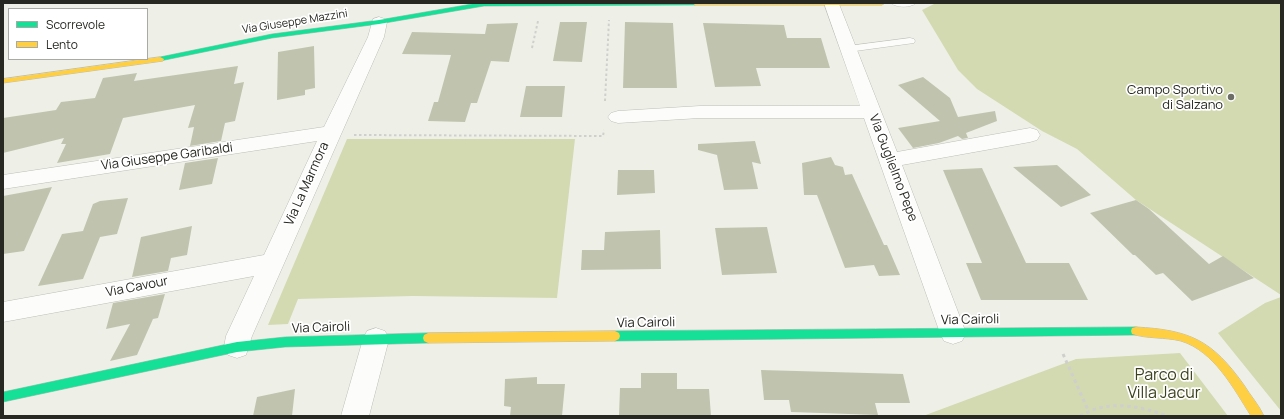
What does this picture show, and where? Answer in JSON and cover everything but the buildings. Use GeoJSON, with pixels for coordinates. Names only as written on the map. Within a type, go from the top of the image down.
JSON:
{"type":"FeatureCollection","features":[{"type":"Feature","properties":{"kind":"street","name":"Via Giuseppe Mazzini"},"geometry":{"type":"LineString","coordinates":[[3,81],[162,59],[272,36],[379,22],[484,4],[882,3]]}},
{"type":"Feature","properties":{"kind":"street","name":"Via Guglielmo Pepe"},"geometry":{"type":"LineString","coordinates":[[831,4],[953,333]]}},
{"type":"Feature","properties":{"kind":"street","name":"Via La Marmora"},"geometry":{"type":"LineString","coordinates":[[237,347],[239,336],[272,263],[339,134],[376,37],[379,22]]}},
{"type":"Feature","properties":{"kind":"street"},"geometry":{"type":"LineString","coordinates":[[609,116],[700,112],[872,112]]}},
{"type":"Feature","properties":{"kind":"street","name":"Via Giuseppe Garibaldi"},"geometry":{"type":"LineString","coordinates":[[3,182],[177,154],[339,134]]}},
{"type":"Feature","properties":{"kind":"street"},"geometry":{"type":"LineString","coordinates":[[890,160],[1030,135]]}},
{"type":"Feature","properties":{"kind":"street","name":"Via Cavour"},"geometry":{"type":"LineString","coordinates":[[3,312],[272,263]]}},
{"type":"Feature","properties":{"kind":"street","name":"Via Cairoli"},"geometry":{"type":"LineString","coordinates":[[3,397],[237,347],[285,342],[376,339],[1053,331],[1157,332],[1182,336],[1200,345],[1219,364],[1258,416]]}},
{"type":"Feature","properties":{"kind":"street"},"geometry":{"type":"LineString","coordinates":[[355,416],[376,339]]}},
{"type":"Feature","properties":{"kind":"lane"},"geometry":{"type":"LineString","coordinates":[[896,3],[911,3]]}},
{"type":"Feature","properties":{"kind":"lane"},"geometry":{"type":"LineString","coordinates":[[848,49],[910,41]]}},
{"type":"Feature","properties":{"kind":"path"},"geometry":{"type":"LineString","coordinates":[[339,134],[603,136],[609,116],[610,4]]}},
{"type":"Feature","properties":{"kind":"path"},"geometry":{"type":"LineString","coordinates":[[532,48],[541,5]]}},
{"type":"Feature","properties":{"kind":"path"},"geometry":{"type":"LineString","coordinates":[[1053,331],[1088,410]]}},
{"type":"Feature","properties":{"kind":"path"},"geometry":{"type":"LineString","coordinates":[[1080,416],[1088,410],[1101,406],[1119,404],[1148,409],[1168,416]]}},
{"type":"Feature","properties":{"kind":"green space"},"geometry":{"type":"Polygon","coordinates":[[[936,3],[1281,3],[1281,295],[1136,200],[1077,149],[1042,131],[977,89],[958,70],[922,10],[936,3]]]}},
{"type":"Feature","properties":{"kind":"green space"},"geometry":{"type":"Polygon","coordinates":[[[347,139],[575,139],[557,298],[413,296],[298,299],[288,324],[268,325],[347,139]]]}},
{"type":"Feature","properties":{"kind":"green space"},"geometry":{"type":"Polygon","coordinates":[[[1281,297],[1281,411],[1218,333],[1265,303],[1281,297]]]}},
{"type":"Feature","properties":{"kind":"green space","name":"Parco di Villa Jacur"},"geometry":{"type":"Polygon","coordinates":[[[1180,353],[1228,416],[923,416],[1076,359],[1180,353]]]}},
{"type":"Feature","properties":{"kind":"traffic: fast"},"geometry":{"type":"LineString","coordinates":[[160,59],[272,36],[379,22],[484,4],[695,3]]}},
{"type":"Feature","properties":{"kind":"traffic: fast"},"geometry":{"type":"LineString","coordinates":[[615,336],[1136,331]]}},
{"type":"Feature","properties":{"kind":"traffic: fast"},"geometry":{"type":"LineString","coordinates":[[3,397],[237,347],[285,342],[428,338]]}},
{"type":"Feature","properties":{"kind":"traffic: slow"},"geometry":{"type":"LineString","coordinates":[[695,3],[882,3]]}},
{"type":"Feature","properties":{"kind":"traffic: slow"},"geometry":{"type":"LineString","coordinates":[[3,81],[160,59]]}},
{"type":"Feature","properties":{"kind":"traffic: slow"},"geometry":{"type":"LineString","coordinates":[[1136,331],[1176,335],[1199,345],[1210,353],[1228,372],[1258,416]]}},
{"type":"Feature","properties":{"kind":"traffic: slow"},"geometry":{"type":"LineString","coordinates":[[428,338],[615,336]]}},
{"type":"Feature","properties":{"kind":"place","name":"Campo Sportivo di Salzano"},"geometry":{"type":"Point","coordinates":[1231,97]}}]}
